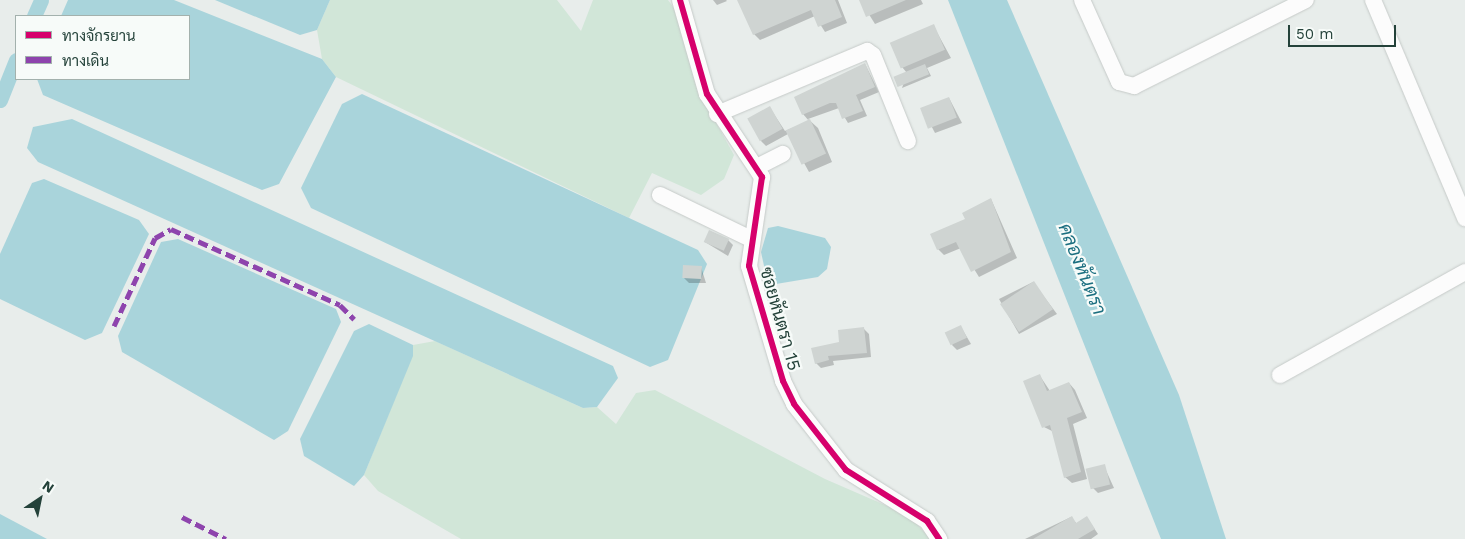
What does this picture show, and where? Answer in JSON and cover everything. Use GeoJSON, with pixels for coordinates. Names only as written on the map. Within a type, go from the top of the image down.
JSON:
{"type":"FeatureCollection","features":[{"type":"Feature","properties":{"kind":"street","name":"ซอยหันตรา 15"},"geometry":{"type":"LineString","coordinates":[[680,0],[707,94],[717,114],[757,167],[762,199],[751,239],[749,266],[783,382],[794,404],[855,478],[927,521],[939,539]]}},
{"type":"Feature","properties":{"kind":"street"},"geometry":{"type":"LineString","coordinates":[[1082,0],[1119,82],[1134,86],[1306,0]]}},
{"type":"Feature","properties":{"kind":"street"},"geometry":{"type":"LineString","coordinates":[[1373,0],[1465,218]]}},
{"type":"Feature","properties":{"kind":"street"},"geometry":{"type":"LineString","coordinates":[[717,114],[868,51],[874,55],[908,141]]}},
{"type":"Feature","properties":{"kind":"street"},"geometry":{"type":"LineString","coordinates":[[757,167],[783,154]]}},
{"type":"Feature","properties":{"kind":"street"},"geometry":{"type":"LineString","coordinates":[[660,196],[751,239]]}},
{"type":"Feature","properties":{"kind":"street"},"geometry":{"type":"LineString","coordinates":[[1280,375],[1465,272]]}},
{"type":"Feature","properties":{"kind":"green space"},"geometry":{"type":"Polygon","coordinates":[[[330,0],[557,0],[581,31],[593,0],[668,0],[679,15],[699,92],[734,155],[724,179],[701,195],[652,173],[629,218],[336,77],[322,59],[317,30],[330,0]]]}},
{"type":"Feature","properties":{"kind":"green space"},"geometry":{"type":"Polygon","coordinates":[[[435,341],[583,408],[597,407],[616,424],[636,393],[655,390],[825,479],[908,515],[931,539],[461,539],[378,491],[364,475],[412,356],[413,345],[435,341]]]}},
{"type":"Feature","properties":{"kind":"water"},"geometry":{"type":"Polygon","coordinates":[[[68,0],[174,0],[322,59],[336,77],[279,184],[262,190],[43,95],[37,80],[190,80],[190,15],[61,15],[68,0]]]}},
{"type":"Feature","properties":{"kind":"water"},"geometry":{"type":"Polygon","coordinates":[[[215,0],[330,0],[317,30],[300,35],[215,0]]]}},
{"type":"Feature","properties":{"kind":"water","name":"คลองหันตรา"},"geometry":{"type":"Polygon","coordinates":[[[948,0],[1007,0],[1179,395],[1226,539],[1161,539],[948,0]]]}},
{"type":"Feature","properties":{"kind":"water"},"geometry":{"type":"Polygon","coordinates":[[[362,94],[698,250],[707,264],[668,360],[650,367],[311,208],[301,188],[342,104],[362,94]]]}},
{"type":"Feature","properties":{"kind":"water"},"geometry":{"type":"Polygon","coordinates":[[[72,119],[613,366],[618,378],[597,407],[583,408],[38,162],[27,148],[33,127],[72,119]]]}},
{"type":"Feature","properties":{"kind":"water"},"geometry":{"type":"Polygon","coordinates":[[[44,179],[139,220],[149,234],[102,333],[85,340],[0,299],[0,254],[32,183],[44,179]]]}},
{"type":"Feature","properties":{"kind":"water"},"geometry":{"type":"Polygon","coordinates":[[[778,226],[825,238],[831,247],[827,269],[818,277],[776,284],[766,275],[761,252],[768,228],[778,226]]]}},
{"type":"Feature","properties":{"kind":"water"},"geometry":{"type":"Polygon","coordinates":[[[178,239],[336,309],[341,322],[288,431],[274,440],[122,352],[118,336],[161,242],[178,239]]]}},
{"type":"Feature","properties":{"kind":"water"},"geometry":{"type":"Polygon","coordinates":[[[369,324],[413,345],[413,356],[364,475],[354,486],[304,456],[300,439],[354,331],[369,324]]]}},
{"type":"Feature","properties":{"kind":"water"},"geometry":{"type":"Polygon","coordinates":[[[0,514],[47,539],[0,539],[0,514]]]}},
{"type":"Feature","properties":{"kind":"building"},"geometry":{"type":"Polygon","coordinates":[[[737,0],[835,0],[842,17],[818,27],[811,10],[753,35],[737,0]]]}},
{"type":"Feature","properties":{"kind":"building"},"geometry":{"type":"Polygon","coordinates":[[[859,0],[906,0],[866,17],[859,0]]]}},
{"type":"Feature","properties":{"kind":"building"},"geometry":{"type":"Polygon","coordinates":[[[934,24],[945,50],[901,69],[890,43],[934,24]]]}},
{"type":"Feature","properties":{"kind":"building"},"geometry":{"type":"Polygon","coordinates":[[[865,63],[875,87],[856,95],[863,111],[842,119],[836,103],[830,103],[802,115],[794,97],[865,63]]]}},
{"type":"Feature","properties":{"kind":"building"},"geometry":{"type":"Polygon","coordinates":[[[925,64],[929,74],[898,87],[893,77],[925,64]]]}},
{"type":"Feature","properties":{"kind":"building"},"geometry":{"type":"Polygon","coordinates":[[[949,97],[957,118],[928,129],[920,108],[949,97]]]}},
{"type":"Feature","properties":{"kind":"building"},"geometry":{"type":"Polygon","coordinates":[[[770,106],[783,129],[760,141],[747,119],[770,106]]]}},
{"type":"Feature","properties":{"kind":"building"},"geometry":{"type":"Polygon","coordinates":[[[810,119],[826,153],[802,165],[786,130],[810,119]]]}},
{"type":"Feature","properties":{"kind":"building"},"geometry":{"type":"Polygon","coordinates":[[[991,198],[1011,252],[971,272],[956,242],[937,250],[930,234],[965,219],[962,213],[991,198]]]}},
{"type":"Feature","properties":{"kind":"building"},"geometry":{"type":"Polygon","coordinates":[[[709,230],[729,239],[724,251],[704,242],[709,230]]]}},
{"type":"Feature","properties":{"kind":"building"},"geometry":{"type":"Polygon","coordinates":[[[683,265],[702,266],[701,279],[682,278],[683,265]]]}},
{"type":"Feature","properties":{"kind":"building"},"geometry":{"type":"Polygon","coordinates":[[[1034,281],[1053,309],[1019,332],[1000,304],[1034,281]]]}},
{"type":"Feature","properties":{"kind":"building"},"geometry":{"type":"Polygon","coordinates":[[[961,325],[967,338],[951,345],[945,333],[961,325]]]}},
{"type":"Feature","properties":{"kind":"building"},"geometry":{"type":"Polygon","coordinates":[[[864,327],[867,353],[828,356],[829,360],[815,364],[811,348],[839,342],[838,330],[864,327]]]}},
{"type":"Feature","properties":{"kind":"building"},"geometry":{"type":"Polygon","coordinates":[[[1040,374],[1047,391],[1069,382],[1082,412],[1067,418],[1081,472],[1064,478],[1050,425],[1042,428],[1023,381],[1040,374]]]}},
{"type":"Feature","properties":{"kind":"building"},"geometry":{"type":"Polygon","coordinates":[[[1105,464],[1110,484],[1091,489],[1086,469],[1105,464]]]}},
{"type":"Feature","properties":{"kind":"building"},"geometry":{"type":"Polygon","coordinates":[[[1072,516],[1076,523],[1087,516],[1095,529],[1078,539],[1033,539],[1072,516]]]}},
{"type":"Feature","properties":{"kind":"waterway"},"geometry":{"type":"LineString","coordinates":[[34,15],[41,0]]}},
{"type":"Feature","properties":{"kind":"waterway"},"geometry":{"type":"LineString","coordinates":[[0,100],[15,62]]}},
{"type":"Feature","properties":{"kind":"marked path"},"geometry":{"type":"LineString","coordinates":[[114,326],[155,238],[171,229],[340,305],[354,319]]}},
{"type":"Feature","properties":{"kind":"marked path"},"geometry":{"type":"LineString","coordinates":[[182,517],[226,539]]}},
{"type":"Feature","properties":{"kind":"cycle path"},"geometry":{"type":"LineString","coordinates":[[680,0],[707,94],[762,177],[749,266],[783,381],[794,404],[846,470],[927,521],[939,539]]}}]}
